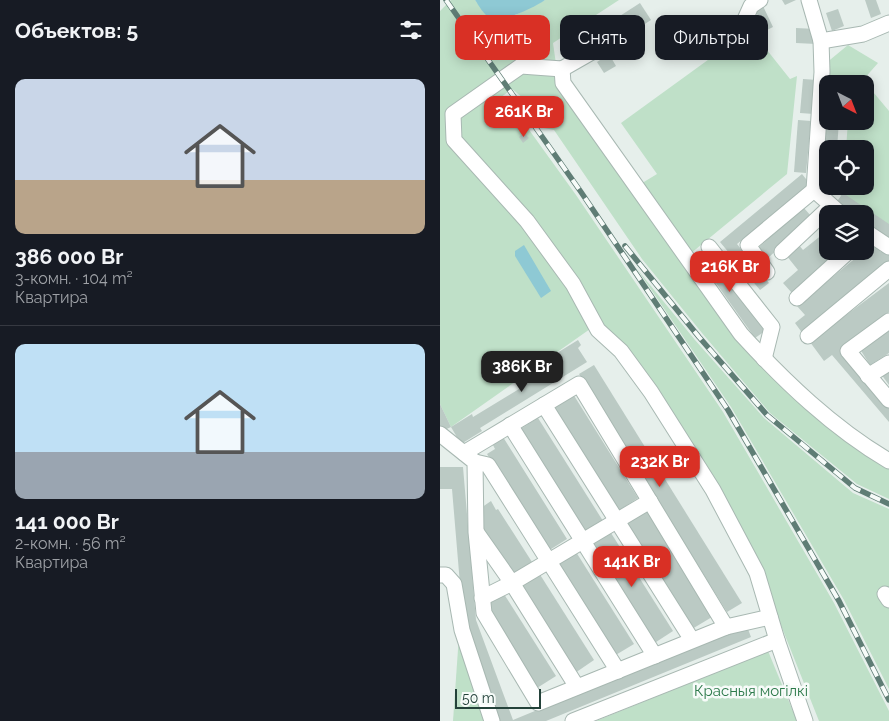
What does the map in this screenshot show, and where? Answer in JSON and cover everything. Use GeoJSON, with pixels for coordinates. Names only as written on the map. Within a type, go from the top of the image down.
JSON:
{"type":"FeatureCollection","features":[{"type":"Feature","properties":{"kind":"street"},"geometry":{"type":"LineString","coordinates":[[746,15],[750,6],[760,0]]}},
{"type":"Feature","properties":{"kind":"street"},"geometry":{"type":"LineString","coordinates":[[767,272],[748,245],[814,190],[822,72],[821,41],[809,0]]}},
{"type":"Feature","properties":{"kind":"street"},"geometry":{"type":"LineString","coordinates":[[821,41],[863,34],[889,23]]}},
{"type":"Feature","properties":{"kind":"street"},"geometry":{"type":"LineString","coordinates":[[578,60],[562,69],[520,66],[452,114],[454,140],[526,221],[573,284],[598,330],[621,351],[651,392],[713,490],[756,573],[805,721]]}},
{"type":"Feature","properties":{"kind":"street"},"geometry":{"type":"LineString","coordinates":[[562,69],[563,83],[740,334],[822,414],[889,461]]}},
{"type":"Feature","properties":{"kind":"street"},"geometry":{"type":"LineString","coordinates":[[814,190],[830,205]]}},
{"type":"Feature","properties":{"kind":"street"},"geometry":{"type":"LineString","coordinates":[[782,252],[819,223]]}},
{"type":"Feature","properties":{"kind":"street"},"geometry":{"type":"LineString","coordinates":[[874,239],[889,247]]}},
{"type":"Feature","properties":{"kind":"street"},"geometry":{"type":"LineString","coordinates":[[709,247],[772,327],[764,359]]}},
{"type":"Feature","properties":{"kind":"street"},"geometry":{"type":"LineString","coordinates":[[797,298],[839,260]]}},
{"type":"Feature","properties":{"kind":"street"},"geometry":{"type":"LineString","coordinates":[[808,336],[889,269]]}},
{"type":"Feature","properties":{"kind":"street"},"geometry":{"type":"LineString","coordinates":[[889,321],[848,351],[889,400]]}},
{"type":"Feature","properties":{"kind":"street"},"geometry":{"type":"LineString","coordinates":[[868,376],[889,362]]}},
{"type":"Feature","properties":{"kind":"street"},"geometry":{"type":"LineString","coordinates":[[469,457],[510,425],[578,384],[726,626]]}},
{"type":"Feature","properties":{"kind":"street"},"geometry":{"type":"LineString","coordinates":[[544,405],[692,640]]}},
{"type":"Feature","properties":{"kind":"street"},"geometry":{"type":"LineString","coordinates":[[510,425],[654,656]]}},
{"type":"Feature","properties":{"kind":"street"},"geometry":{"type":"LineString","coordinates":[[440,434],[469,457],[488,465],[618,671]]}},
{"type":"Feature","properties":{"kind":"street"},"geometry":{"type":"LineString","coordinates":[[469,457],[484,612],[538,703],[726,626],[770,617]]}},
{"type":"Feature","properties":{"kind":"street"},"geometry":{"type":"LineString","coordinates":[[482,598],[512,583],[650,501]]}},
{"type":"Feature","properties":{"kind":"street"},"geometry":{"type":"LineString","coordinates":[[476,532],[512,583],[577,687]]}},
{"type":"Feature","properties":{"kind":"street"},"geometry":{"type":"LineString","coordinates":[[440,575],[446,576],[454,584],[462,630],[492,721]]}},
{"type":"Feature","properties":{"kind":"street"},"geometry":{"type":"LineString","coordinates":[[573,721],[777,640]]}},
{"type":"Feature","properties":{"kind":"green space"},"geometry":{"type":"Polygon","coordinates":[[[451,0],[475,0],[486,15],[455,15],[455,60],[550,60],[550,15],[515,15],[545,0],[619,0],[596,15],[560,15],[560,38],[553,43],[559,85],[634,188],[657,174],[621,123],[708,60],[768,60],[768,51],[790,79],[797,76],[787,174],[690,254],[736,334],[889,464],[889,499],[857,484],[770,413],[642,259],[554,130],[544,128],[528,102],[512,89],[485,109],[490,116],[509,102],[576,195],[723,412],[834,603],[889,711],[889,721],[819,721],[765,585],[600,322],[451,427],[440,404],[440,11],[451,0]]]}},
{"type":"Feature","properties":{"kind":"green space"},"geometry":{"type":"Polygon","coordinates":[[[848,45],[878,63],[867,75],[827,75],[825,64],[848,45]]]}},
{"type":"Feature","properties":{"kind":"green space"},"geometry":{"type":"Polygon","coordinates":[[[874,93],[889,111],[889,231],[874,220],[874,205],[846,205],[840,195],[874,195],[874,140],[847,140],[847,130],[874,130],[874,93]]]}},
{"type":"Feature","properties":{"kind":"green space"},"geometry":{"type":"Polygon","coordinates":[[[637,269],[695,340],[764,418],[853,493],[889,509],[889,689],[844,600],[731,407],[637,269]]]}},
{"type":"Feature","properties":{"kind":"green space"},"geometry":{"type":"Polygon","coordinates":[[[459,635],[484,721],[453,721],[459,635]]]}},
{"type":"Feature","properties":{"kind":"green space","name":"Красныя могілкі"},"geometry":{"type":"Polygon","coordinates":[[[768,651],[797,721],[596,721],[768,651]]]}},
{"type":"Feature","properties":{"kind":"water"},"geometry":{"type":"Polygon","coordinates":[[[475,0],[545,0],[515,15],[486,15],[475,0]]]}},
{"type":"Feature","properties":{"kind":"water"},"geometry":{"type":"Polygon","coordinates":[[[524,245],[551,291],[541,298],[515,256],[515,251],[524,245]]]}},
{"type":"Feature","properties":{"kind":"building"},"geometry":{"type":"Polygon","coordinates":[[[782,0],[796,0],[785,5],[782,0]]]}},
{"type":"Feature","properties":{"kind":"building"},"geometry":{"type":"Polygon","coordinates":[[[865,0],[876,0],[881,14],[871,18],[865,0]]]}},
{"type":"Feature","properties":{"kind":"building"},"geometry":{"type":"Polygon","coordinates":[[[640,3],[651,20],[645,24],[645,15],[621,15],[640,3]]]}},
{"type":"Feature","properties":{"kind":"building"},"geometry":{"type":"Polygon","coordinates":[[[762,4],[767,15],[755,15],[762,4]]]}},
{"type":"Feature","properties":{"kind":"building"},"geometry":{"type":"Polygon","coordinates":[[[838,9],[844,26],[832,31],[826,13],[838,9]]]}},
{"type":"Feature","properties":{"kind":"building"},"geometry":{"type":"Polygon","coordinates":[[[768,17],[773,27],[768,30],[768,17]]]}},
{"type":"Feature","properties":{"kind":"building"},"geometry":{"type":"Polygon","coordinates":[[[796,28],[816,29],[816,44],[796,43],[796,28]]]}},
{"type":"Feature","properties":{"kind":"building"},"geometry":{"type":"Polygon","coordinates":[[[600,60],[612,60],[616,66],[604,73],[597,62],[600,60]]]}},
{"type":"Feature","properties":{"kind":"building"},"geometry":{"type":"Polygon","coordinates":[[[803,79],[817,80],[814,114],[800,113],[803,79]]]}},
{"type":"Feature","properties":{"kind":"building"},"geometry":{"type":"Polygon","coordinates":[[[798,120],[811,121],[806,173],[794,172],[798,120]]]}},
{"type":"Feature","properties":{"kind":"building"},"geometry":{"type":"Polygon","coordinates":[[[825,130],[838,130],[838,140],[824,140],[825,130]]]}},
{"type":"Feature","properties":{"kind":"building"},"geometry":{"type":"Polygon","coordinates":[[[524,133],[529,138],[523,143],[519,137],[524,133]]]}},
{"type":"Feature","properties":{"kind":"building"},"geometry":{"type":"Polygon","coordinates":[[[802,174],[810,184],[737,244],[769,283],[760,290],[720,242],[802,174]]]}},
{"type":"Feature","properties":{"kind":"building"},"geometry":{"type":"Polygon","coordinates":[[[842,195],[846,195],[861,205],[839,205],[836,203],[842,195]]]}},
{"type":"Feature","properties":{"kind":"building"},"geometry":{"type":"Polygon","coordinates":[[[803,207],[812,217],[767,259],[757,249],[803,207]]]}},
{"type":"Feature","properties":{"kind":"building"},"geometry":{"type":"Polygon","coordinates":[[[874,214],[889,224],[889,238],[874,228],[874,214]]]}},
{"type":"Feature","properties":{"kind":"building"},"geometry":{"type":"Polygon","coordinates":[[[819,237],[819,260],[830,260],[792,293],[783,283],[798,270],[786,255],[798,244],[803,250],[819,237]]]}},
{"type":"Feature","properties":{"kind":"building"},"geometry":{"type":"Polygon","coordinates":[[[874,243],[881,252],[886,248],[889,252],[889,264],[803,334],[795,323],[805,315],[797,306],[853,260],[874,260],[874,243]]]}},
{"type":"Feature","properties":{"kind":"building"},"geometry":{"type":"Polygon","coordinates":[[[706,248],[765,331],[755,338],[696,255],[706,248]]]}},
{"type":"Feature","properties":{"kind":"building"},"geometry":{"type":"Polygon","coordinates":[[[889,283],[889,312],[840,349],[889,405],[889,422],[832,355],[824,361],[810,342],[889,283]]]}},
{"type":"Feature","properties":{"kind":"building"},"geometry":{"type":"Polygon","coordinates":[[[889,327],[889,353],[870,365],[858,346],[889,327]]]}},
{"type":"Feature","properties":{"kind":"building"},"geometry":{"type":"Polygon","coordinates":[[[578,340],[581,345],[578,348],[587,362],[480,428],[482,431],[461,444],[451,427],[472,414],[473,417],[550,370],[547,366],[560,358],[557,353],[578,340]]]}},
{"type":"Feature","properties":{"kind":"building"},"geometry":{"type":"Polygon","coordinates":[[[594,365],[742,603],[727,612],[579,374],[594,365]]]}},
{"type":"Feature","properties":{"kind":"building"},"geometry":{"type":"Polygon","coordinates":[[[889,369],[889,385],[881,374],[889,369]]]}},
{"type":"Feature","properties":{"kind":"building"},"geometry":{"type":"Polygon","coordinates":[[[573,394],[638,498],[618,511],[553,407],[573,394]]]}},
{"type":"Feature","properties":{"kind":"building"},"geometry":{"type":"Polygon","coordinates":[[[440,404],[451,427],[440,432],[440,404]]]}},
{"type":"Feature","properties":{"kind":"building"},"geometry":{"type":"Polygon","coordinates":[[[538,418],[603,521],[584,533],[519,430],[538,418]]]}},
{"type":"Feature","properties":{"kind":"building"},"geometry":{"type":"Polygon","coordinates":[[[503,437],[567,539],[548,551],[487,454],[495,449],[492,443],[503,437]]]}},
{"type":"Feature","properties":{"kind":"building"},"geometry":{"type":"Polygon","coordinates":[[[440,467],[463,467],[476,620],[513,720],[746,624],[751,637],[546,721],[498,721],[463,620],[452,489],[440,489],[440,467]]]}},
{"type":"Feature","properties":{"kind":"building"},"geometry":{"type":"Polygon","coordinates":[[[491,501],[532,562],[513,575],[478,522],[484,519],[478,510],[491,501]]]}},
{"type":"Feature","properties":{"kind":"building"},"geometry":{"type":"Polygon","coordinates":[[[646,509],[712,617],[692,629],[626,521],[646,509]]]}},
{"type":"Feature","properties":{"kind":"building"},"geometry":{"type":"Polygon","coordinates":[[[611,533],[673,631],[653,644],[591,545],[611,533]]]}},
{"type":"Feature","properties":{"kind":"building"},"geometry":{"type":"Polygon","coordinates":[[[576,552],[634,644],[614,656],[556,564],[576,552]]]}},
{"type":"Feature","properties":{"kind":"building"},"geometry":{"type":"Polygon","coordinates":[[[539,573],[594,660],[575,673],[520,585],[539,573]]]}},
{"type":"Feature","properties":{"kind":"building"},"geometry":{"type":"Polygon","coordinates":[[[504,594],[556,676],[537,688],[484,606],[504,594]]]}},
{"type":"Feature","properties":{"kind":"railway"},"geometry":{"type":"LineString","coordinates":[[446,0],[581,192],[728,410],[839,601],[889,700]]}},
{"type":"Feature","properties":{"kind":"railway"},"geometry":{"type":"LineString","coordinates":[[625,246],[699,337],[767,415],[855,488],[889,504]]}}]}
